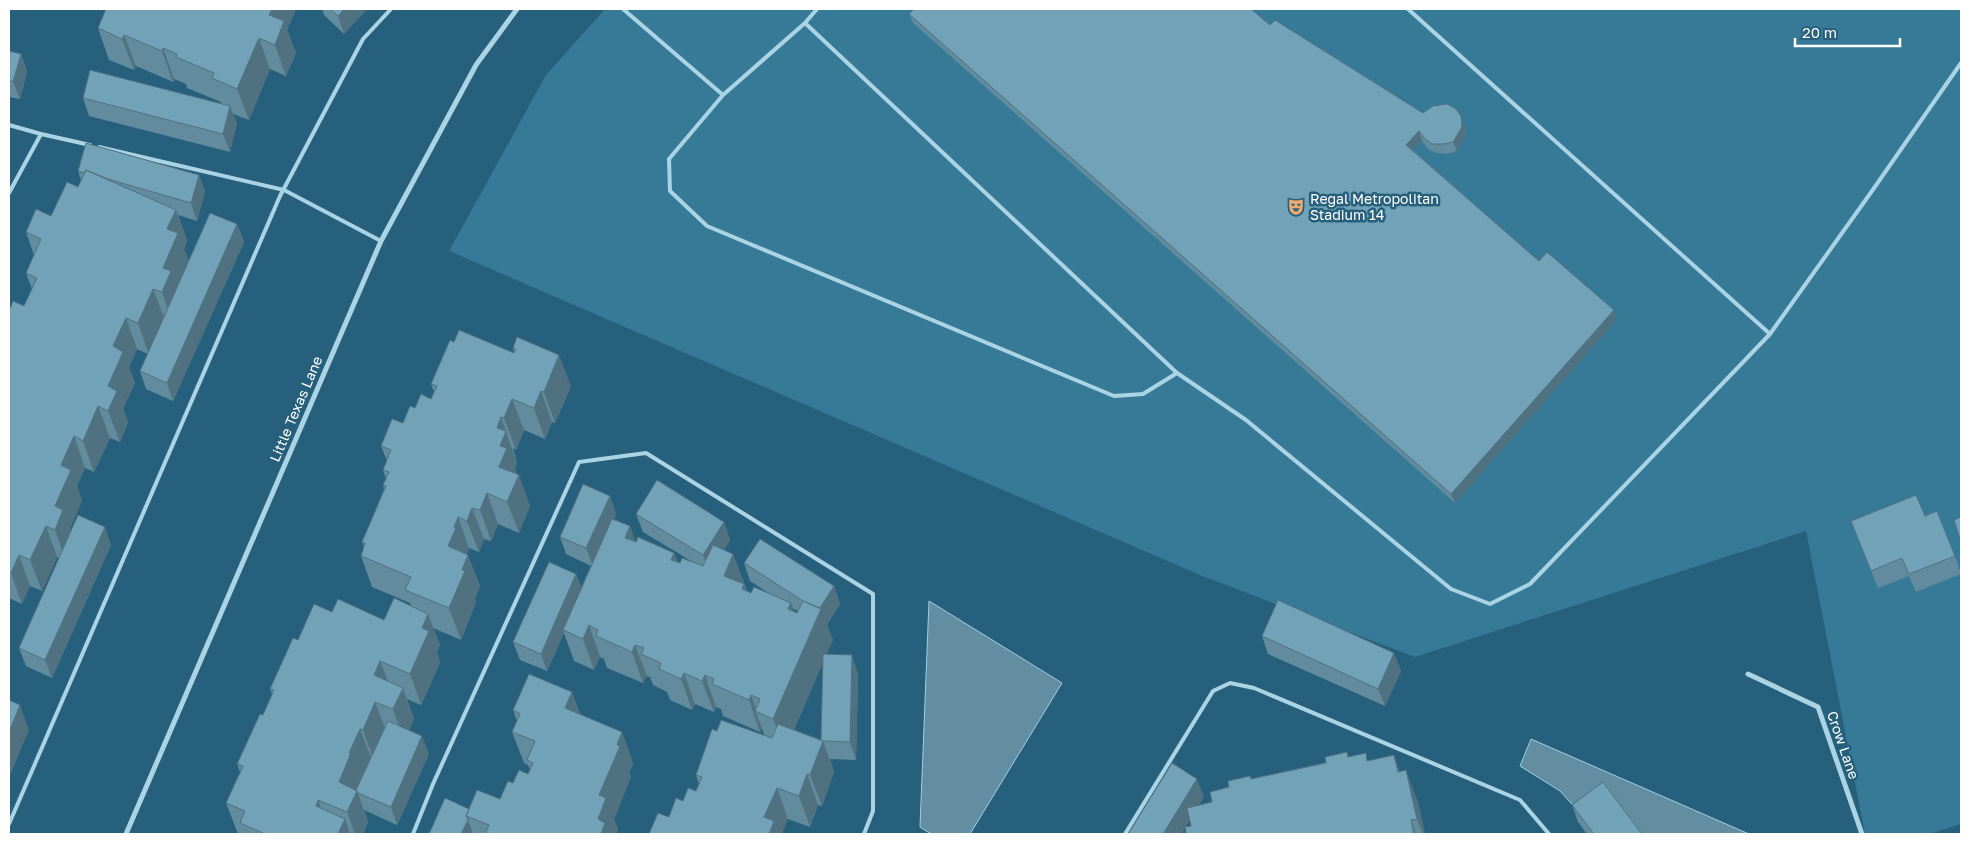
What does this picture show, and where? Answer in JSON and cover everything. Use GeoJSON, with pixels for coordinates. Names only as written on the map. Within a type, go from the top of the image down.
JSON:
{"type":"FeatureCollection","features":[{"type":"Feature","properties":{"kind":"street","name":"Little Texas Lane"},"geometry":{"type":"LineString","coordinates":[[126,834],[381,241],[476,65],[518,9]]}},
{"type":"Feature","properties":{"kind":"street","name":"Crow Lane"},"geometry":{"type":"LineString","coordinates":[[1748,674],[1818,707],[1862,834]]}},
{"type":"Feature","properties":{"kind":"lane"},"geometry":{"type":"LineString","coordinates":[[9,824],[284,190],[363,39],[391,9]]}},
{"type":"Feature","properties":{"kind":"lane"},"geometry":{"type":"LineString","coordinates":[[623,9],[723,95]]}},
{"type":"Feature","properties":{"kind":"lane"},"geometry":{"type":"LineString","coordinates":[[818,9],[805,23],[723,95],[669,159],[670,191],[707,226],[1114,396],[1143,394],[1177,372]]}},
{"type":"Feature","properties":{"kind":"lane"},"geometry":{"type":"LineString","coordinates":[[1408,9],[1770,334]]}},
{"type":"Feature","properties":{"kind":"lane"},"geometry":{"type":"LineString","coordinates":[[805,23],[1177,372],[1246,420],[1451,589],[1490,604],[1530,584],[1770,334],[1961,63]]}},
{"type":"Feature","properties":{"kind":"lane"},"geometry":{"type":"LineString","coordinates":[[9,125],[284,190],[381,241]]}},
{"type":"Feature","properties":{"kind":"lane"},"geometry":{"type":"LineString","coordinates":[[9,193],[41,134]]}},
{"type":"Feature","properties":{"kind":"lane"},"geometry":{"type":"LineString","coordinates":[[412,834],[579,462],[646,453],[873,594],[873,811],[864,834]]}},
{"type":"Feature","properties":{"kind":"lane"},"geometry":{"type":"LineString","coordinates":[[1124,834],[1213,690],[1230,684],[1254,688],[1520,800],[1549,834]]}},
{"type":"Feature","properties":{"kind":"shaded area"},"geometry":{"type":"Polygon","coordinates":[[[605,9],[1961,9],[1961,824],[1929,834],[1865,834],[1806,531],[1415,657],[1200,575],[449,251],[546,75],[605,9]]]}},
{"type":"Feature","properties":{"kind":"shaded area"},"geometry":{"type":"Polygon","coordinates":[[[929,601],[1062,683],[970,834],[931,834],[920,827],[929,601]]]}},
{"type":"Feature","properties":{"kind":"shaded area"},"geometry":{"type":"Polygon","coordinates":[[[1531,739],[1749,834],[1637,834],[1580,813],[1560,791],[1520,766],[1531,739]]]}},
{"type":"Feature","properties":{"kind":"building"},"geometry":{"type":"Polygon","coordinates":[[[106,9],[272,9],[269,15],[284,21],[275,45],[259,38],[237,89],[212,78],[214,73],[176,57],[177,54],[163,48],[162,51],[124,35],[122,39],[98,28],[106,9]]]}},
{"type":"Feature","properties":{"kind":"building"},"geometry":{"type":"Polygon","coordinates":[[[330,9],[344,9],[338,16],[330,9]]]}},
{"type":"Feature","properties":{"kind":"building","name":"Regal Metropolitan Stadium 14"},"geometry":{"type":"Polygon","coordinates":[[[914,9],[1251,9],[1270,25],[1275,20],[1423,113],[1433,106],[1447,104],[1456,109],[1461,116],[1462,127],[1453,142],[1432,144],[1419,131],[1406,145],[1539,261],[1547,252],[1614,310],[1451,494],[909,14],[914,9]]]}},
{"type":"Feature","properties":{"kind":"building"},"geometry":{"type":"Polygon","coordinates":[[[9,51],[21,54],[13,82],[9,80],[9,51]]]}},
{"type":"Feature","properties":{"kind":"building"},"geometry":{"type":"Polygon","coordinates":[[[90,70],[230,106],[223,134],[83,98],[90,70]]]}},
{"type":"Feature","properties":{"kind":"building"},"geometry":{"type":"Polygon","coordinates":[[[86,143],[199,175],[191,203],[108,179],[86,170],[84,173],[78,171],[86,143]]]}},
{"type":"Feature","properties":{"kind":"building"},"geometry":{"type":"Polygon","coordinates":[[[86,170],[176,210],[167,229],[178,233],[163,268],[171,271],[162,292],[153,289],[138,323],[126,318],[113,346],[123,352],[108,386],[117,391],[108,411],[98,406],[83,441],[74,436],[61,465],[71,470],[55,506],[63,510],[55,530],[46,526],[30,560],[19,555],[11,573],[9,572],[9,311],[13,301],[24,306],[37,278],[26,273],[41,239],[26,232],[36,209],[51,216],[67,182],[78,187],[86,170]]]}},
{"type":"Feature","properties":{"kind":"building"},"geometry":{"type":"Polygon","coordinates":[[[210,213],[237,224],[167,383],[140,371],[210,213]]]}},
{"type":"Feature","properties":{"kind":"building"},"geometry":{"type":"Polygon","coordinates":[[[459,330],[514,353],[516,349],[513,348],[517,337],[559,355],[544,392],[541,391],[534,408],[512,399],[504,418],[501,417],[497,428],[506,431],[500,446],[507,448],[499,467],[519,475],[507,502],[487,493],[480,510],[472,508],[467,521],[458,517],[454,527],[456,528],[448,546],[468,555],[462,570],[465,571],[449,608],[405,590],[411,577],[361,556],[365,543],[362,542],[386,486],[383,485],[389,472],[383,470],[391,450],[381,446],[392,419],[403,423],[410,406],[415,408],[421,394],[431,399],[437,386],[431,384],[450,340],[454,342],[459,330]]]}},
{"type":"Feature","properties":{"kind":"building"},"geometry":{"type":"Polygon","coordinates":[[[657,480],[724,522],[703,555],[636,514],[657,480]]]}},
{"type":"Feature","properties":{"kind":"building"},"geometry":{"type":"Polygon","coordinates":[[[583,484],[610,496],[586,548],[560,537],[583,484]]]}},
{"type":"Feature","properties":{"kind":"building"},"geometry":{"type":"Polygon","coordinates":[[[1916,495],[1925,516],[1937,511],[1955,556],[1909,574],[1902,558],[1871,571],[1851,521],[1916,495]]]}},
{"type":"Feature","properties":{"kind":"building"},"geometry":{"type":"Polygon","coordinates":[[[78,515],[105,527],[45,660],[19,648],[78,515]]]}},
{"type":"Feature","properties":{"kind":"building"},"geometry":{"type":"Polygon","coordinates":[[[1961,517],[1961,542],[1954,520],[1961,517]]]}},
{"type":"Feature","properties":{"kind":"building"},"geometry":{"type":"Polygon","coordinates":[[[612,519],[630,526],[625,538],[636,542],[638,537],[674,553],[671,560],[680,563],[682,558],[703,566],[713,545],[733,554],[724,576],[744,584],[742,589],[751,593],[754,587],[791,603],[788,609],[797,613],[803,601],[821,609],[773,719],[755,711],[760,699],[751,695],[749,700],[712,684],[714,679],[705,675],[702,681],[684,673],[681,679],[659,669],[661,663],[641,654],[644,648],[635,645],[632,652],[596,636],[598,630],[589,625],[583,639],[563,630],[612,519]]]}},
{"type":"Feature","properties":{"kind":"building"},"geometry":{"type":"Polygon","coordinates":[[[760,539],[834,586],[820,608],[803,601],[744,563],[760,539]]]}},
{"type":"Feature","properties":{"kind":"building"},"geometry":{"type":"Polygon","coordinates":[[[549,562],[576,574],[541,654],[513,642],[549,562]]]}},
{"type":"Feature","properties":{"kind":"building"},"geometry":{"type":"Polygon","coordinates":[[[394,598],[428,614],[422,628],[429,631],[410,674],[380,661],[374,675],[403,688],[393,709],[375,702],[363,730],[360,729],[349,753],[351,753],[339,782],[357,791],[347,812],[318,800],[316,806],[345,819],[338,834],[265,834],[240,823],[245,811],[226,803],[243,766],[237,764],[260,714],[263,715],[274,690],[270,689],[293,638],[298,640],[314,604],[332,612],[338,599],[384,620],[394,598]]]}},
{"type":"Feature","properties":{"kind":"building"},"geometry":{"type":"Polygon","coordinates":[[[1278,600],[1394,653],[1378,689],[1262,636],[1278,600]]]}},
{"type":"Feature","properties":{"kind":"building"},"geometry":{"type":"Polygon","coordinates":[[[823,654],[852,655],[850,742],[821,740],[823,654]]]}},
{"type":"Feature","properties":{"kind":"building"},"geometry":{"type":"Polygon","coordinates":[[[529,674],[572,692],[565,708],[622,732],[617,745],[620,746],[599,795],[606,798],[598,819],[605,823],[601,834],[485,834],[489,825],[466,816],[477,790],[500,799],[508,781],[513,783],[519,770],[528,774],[533,763],[527,760],[535,741],[512,732],[520,714],[513,710],[529,674]]]}},
{"type":"Feature","properties":{"kind":"building"},"geometry":{"type":"Polygon","coordinates":[[[9,700],[20,705],[9,732],[9,700]]]}},
{"type":"Feature","properties":{"kind":"building"},"geometry":{"type":"Polygon","coordinates":[[[721,720],[772,738],[778,724],[823,741],[810,775],[807,774],[799,796],[777,788],[764,817],[774,821],[769,834],[649,834],[658,813],[669,817],[676,798],[683,801],[688,788],[696,791],[702,777],[696,775],[712,729],[717,731],[721,720]]]}},
{"type":"Feature","properties":{"kind":"building"},"geometry":{"type":"Polygon","coordinates":[[[388,721],[422,736],[391,807],[358,793],[356,790],[388,721]]]}},
{"type":"Feature","properties":{"kind":"building"},"geometry":{"type":"Polygon","coordinates":[[[1347,752],[1348,757],[1366,753],[1367,761],[1394,755],[1398,772],[1406,770],[1417,819],[1411,820],[1414,834],[1186,834],[1185,827],[1191,826],[1187,808],[1212,802],[1210,792],[1229,787],[1228,781],[1250,776],[1251,779],[1326,763],[1325,757],[1347,752]]]}},
{"type":"Feature","properties":{"kind":"building"},"geometry":{"type":"Polygon","coordinates":[[[1172,763],[1197,779],[1163,834],[1128,834],[1172,763]]]}},
{"type":"Feature","properties":{"kind":"building"},"geometry":{"type":"Polygon","coordinates":[[[1603,782],[1642,834],[1594,834],[1572,805],[1603,782]]]}},
{"type":"Feature","properties":{"kind":"building"},"geometry":{"type":"Polygon","coordinates":[[[445,798],[469,809],[466,816],[468,820],[461,834],[429,834],[445,798]]]}},
{"type":"Feature","properties":{"kind":"place","name":"Regal Metropolitan Stadium 14"},"geometry":{"type":"Point","coordinates":[1296,207]}}]}
